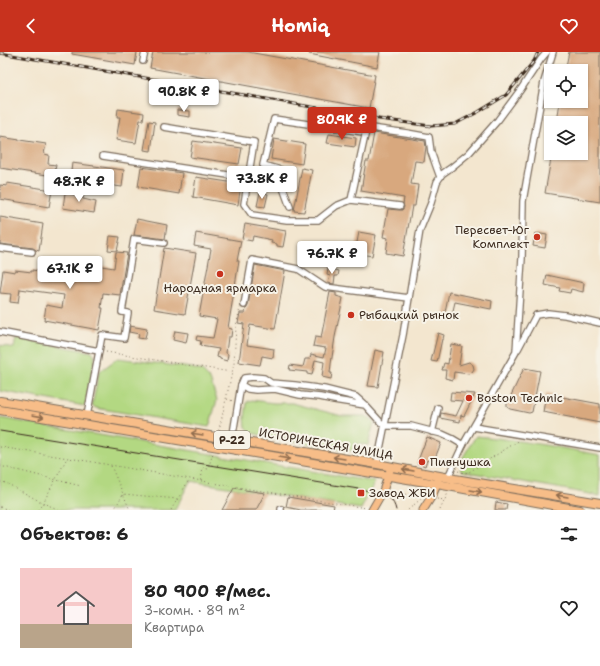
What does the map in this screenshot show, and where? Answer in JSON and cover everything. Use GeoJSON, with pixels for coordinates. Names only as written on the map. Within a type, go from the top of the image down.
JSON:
{"type":"FeatureCollection","features":[{"type":"Feature","properties":{"kind":"highway","name":"ИСТОРИЧЕСКАЯ УЛИЦА"},"geometry":{"type":"LineString","coordinates":[[0,401],[378,464],[439,476],[600,503]]}},
{"type":"Feature","properties":{"kind":"highway","name":"ИСТОРИЧЕСКАЯ УЛИЦА"},"geometry":{"type":"LineString","coordinates":[[0,410],[437,484],[552,507],[580,510]]}},
{"type":"Feature","properties":{"kind":"main road"},"geometry":{"type":"LineString","coordinates":[[370,509],[383,491],[391,467]]}},
{"type":"Feature","properties":{"kind":"main road"},"geometry":{"type":"LineString","coordinates":[[423,510],[437,484],[439,476]]}},
{"type":"Feature","properties":{"kind":"street"},"geometry":{"type":"LineString","coordinates":[[143,61],[145,52]]}},
{"type":"Feature","properties":{"kind":"street"},"geometry":{"type":"LineString","coordinates":[[378,464],[384,426],[403,335],[420,230],[431,203],[437,182],[442,174],[469,153],[498,120],[541,59],[548,52]]}},
{"type":"Feature","properties":{"kind":"street"},"geometry":{"type":"LineString","coordinates":[[516,352],[522,258],[523,201],[544,82],[553,52]]}},
{"type":"Feature","properties":{"kind":"street"},"geometry":{"type":"LineString","coordinates":[[290,207],[282,185],[280,170],[263,165],[274,119],[363,132],[370,128],[429,137],[431,152],[440,177]]}},
{"type":"Feature","properties":{"kind":"street"},"geometry":{"type":"LineString","coordinates":[[164,127],[254,142],[244,204],[252,215],[288,220],[318,220],[336,206],[351,200],[400,206]]}},
{"type":"Feature","properties":{"kind":"street"},"geometry":{"type":"LineString","coordinates":[[351,200],[366,131]]}},
{"type":"Feature","properties":{"kind":"street"},"geometry":{"type":"LineString","coordinates":[[103,156],[248,178]]}},
{"type":"Feature","properties":{"kind":"street"},"geometry":{"type":"LineString","coordinates":[[87,416],[102,334],[124,338],[128,314],[122,312],[134,239],[164,243]]}},
{"type":"Feature","properties":{"kind":"street"},"geometry":{"type":"LineString","coordinates":[[0,248],[32,252]]}},
{"type":"Feature","properties":{"kind":"street"},"geometry":{"type":"LineString","coordinates":[[242,305],[252,260],[298,268],[325,287],[409,298]]}},
{"type":"Feature","properties":{"kind":"street"},"geometry":{"type":"LineString","coordinates":[[448,477],[463,445],[536,315],[548,313],[565,315],[600,323]]}},
{"type":"Feature","properties":{"kind":"street"},"geometry":{"type":"LineString","coordinates":[[0,332],[99,351]]}},
{"type":"Feature","properties":{"kind":"street"},"geometry":{"type":"LineString","coordinates":[[232,440],[241,385],[244,378],[253,377],[264,378],[271,383],[324,389],[356,397],[365,404],[384,426],[411,426],[453,439],[463,445]]}},
{"type":"Feature","properties":{"kind":"street"},"geometry":{"type":"LineString","coordinates":[[241,385],[248,389],[275,389],[365,404]]}},
{"type":"Feature","properties":{"kind":"street"},"geometry":{"type":"LineString","coordinates":[[319,389],[320,397]]}},
{"type":"Feature","properties":{"kind":"street"},"geometry":{"type":"LineString","coordinates":[[432,432],[438,408]]}},
{"type":"Feature","properties":{"kind":"street"},"geometry":{"type":"LineString","coordinates":[[474,427],[600,448]]}},
{"type":"Feature","properties":{"kind":"path"},"geometry":{"type":"LineString","coordinates":[[220,430],[234,364],[236,326],[242,305]]}},
{"type":"Feature","properties":{"kind":"path"},"geometry":{"type":"LineString","coordinates":[[99,351],[232,373]]}},
{"type":"Feature","properties":{"kind":"path"},"geometry":{"type":"LineString","coordinates":[[226,399],[238,403]]}},
{"type":"Feature","properties":{"kind":"path"},"geometry":{"type":"LineString","coordinates":[[458,471],[464,474],[469,472],[526,436]]}},
{"type":"Feature","properties":{"kind":"path"},"geometry":{"type":"LineString","coordinates":[[0,447],[370,509]]}},
{"type":"Feature","properties":{"kind":"path"},"geometry":{"type":"LineString","coordinates":[[38,510],[67,458]]}},
{"type":"Feature","properties":{"kind":"path"},"geometry":{"type":"LineString","coordinates":[[111,465],[130,510]]}},
{"type":"Feature","properties":{"kind":"path"},"geometry":{"type":"LineString","coordinates":[[0,466],[81,486]]}},
{"type":"Feature","properties":{"kind":"path"},"geometry":{"type":"LineString","coordinates":[[201,481],[203,469]]}},
{"type":"Feature","properties":{"kind":"path"},"geometry":{"type":"LineString","coordinates":[[171,510],[190,479]]}},
{"type":"Feature","properties":{"kind":"path"},"geometry":{"type":"LineString","coordinates":[[0,482],[6,483],[43,503],[60,510]]}},
{"type":"Feature","properties":{"kind":"path"},"geometry":{"type":"LineString","coordinates":[[440,510],[451,487]]}},
{"type":"Feature","properties":{"kind":"path"},"geometry":{"type":"LineString","coordinates":[[383,491],[423,497],[408,510]]}},
{"type":"Feature","properties":{"kind":"path"},"geometry":{"type":"LineString","coordinates":[[123,494],[178,499]]}},
{"type":"Feature","properties":{"kind":"path"},"geometry":{"type":"LineString","coordinates":[[114,510],[123,494]]}},
{"type":"Feature","properties":{"kind":"path"},"geometry":{"type":"LineString","coordinates":[[430,498],[445,500]]}},
{"type":"Feature","properties":{"kind":"path"},"geometry":{"type":"LineString","coordinates":[[0,508],[10,510]]}},
{"type":"Feature","properties":{"kind":"green space"},"geometry":{"type":"Polygon","coordinates":[[[16,338],[92,352],[95,357],[85,406],[0,391],[0,345],[14,348],[16,338]]]}},
{"type":"Feature","properties":{"kind":"green space"},"geometry":{"type":"Polygon","coordinates":[[[118,358],[192,368],[202,371],[210,379],[217,400],[209,427],[96,408],[92,406],[99,372],[118,358]]]}},
{"type":"Feature","properties":{"kind":"green space"},"geometry":{"type":"Polygon","coordinates":[[[252,400],[274,403],[292,403],[342,416],[366,416],[374,422],[368,445],[354,444],[353,451],[252,433],[246,427],[245,418],[247,402],[252,400]]]}},
{"type":"Feature","properties":{"kind":"green space"},"geometry":{"type":"Polygon","coordinates":[[[0,418],[375,482],[361,509],[190,481],[175,510],[0,510],[0,418]]]}},
{"type":"Feature","properties":{"kind":"green space"},"geometry":{"type":"Polygon","coordinates":[[[476,436],[538,444],[600,455],[600,496],[463,471],[461,469],[463,457],[476,436]]]}},
{"type":"Feature","properties":{"kind":"building"},"geometry":{"type":"Polygon","coordinates":[[[72,52],[137,52],[135,65],[72,54],[72,52]]]}},
{"type":"Feature","properties":{"kind":"building"},"geometry":{"type":"Polygon","coordinates":[[[153,52],[248,52],[375,75],[369,108],[150,68],[153,52]]]}},
{"type":"Feature","properties":{"kind":"building"},"geometry":{"type":"Polygon","coordinates":[[[309,52],[380,52],[377,67],[309,54],[309,52]]]}},
{"type":"Feature","properties":{"kind":"building"},"geometry":{"type":"Polygon","coordinates":[[[569,52],[600,52],[600,202],[545,193],[551,160],[588,160],[588,116],[558,116],[559,108],[588,108],[588,64],[566,64],[569,52]]]}},
{"type":"Feature","properties":{"kind":"building"},"geometry":{"type":"Polygon","coordinates":[[[118,109],[144,113],[143,120],[140,120],[136,143],[116,140],[120,117],[117,117],[118,109]]]}},
{"type":"Feature","properties":{"kind":"building"},"geometry":{"type":"Polygon","coordinates":[[[177,110],[190,111],[190,117],[177,115],[177,110]]]}},
{"type":"Feature","properties":{"kind":"building"},"geometry":{"type":"Polygon","coordinates":[[[149,121],[155,122],[151,151],[144,150],[149,121]]]}},
{"type":"Feature","properties":{"kind":"building"},"geometry":{"type":"Polygon","coordinates":[[[374,133],[425,141],[426,147],[424,162],[415,161],[411,184],[418,185],[415,206],[412,206],[403,256],[386,253],[388,238],[383,237],[388,209],[402,210],[404,207],[404,198],[361,191],[366,161],[369,161],[374,133]]]}},
{"type":"Feature","properties":{"kind":"building"},"geometry":{"type":"Polygon","coordinates":[[[329,134],[356,138],[355,147],[327,143],[329,134]]]}},
{"type":"Feature","properties":{"kind":"building"},"geometry":{"type":"Polygon","coordinates":[[[0,137],[46,144],[44,154],[49,155],[48,164],[56,165],[54,176],[0,168],[0,137]]]}},
{"type":"Feature","properties":{"kind":"building"},"geometry":{"type":"Polygon","coordinates":[[[274,139],[305,144],[302,164],[271,159],[274,139]]]}},
{"type":"Feature","properties":{"kind":"building"},"geometry":{"type":"Polygon","coordinates":[[[193,141],[242,148],[239,164],[190,157],[193,141]]]}},
{"type":"Feature","properties":{"kind":"building"},"geometry":{"type":"Polygon","coordinates":[[[72,163],[124,170],[122,187],[70,180],[72,163]]]}},
{"type":"Feature","properties":{"kind":"building"},"geometry":{"type":"Polygon","coordinates":[[[141,167],[182,173],[179,194],[138,187],[141,167]]]}},
{"type":"Feature","properties":{"kind":"building"},"geometry":{"type":"Polygon","coordinates":[[[302,168],[312,170],[304,212],[294,211],[302,168]]]}},
{"type":"Feature","properties":{"kind":"building"},"geometry":{"type":"Polygon","coordinates":[[[196,177],[241,184],[238,205],[193,197],[196,177]]]}},
{"type":"Feature","properties":{"kind":"building"},"geometry":{"type":"Polygon","coordinates":[[[7,183],[52,190],[49,207],[0,199],[0,185],[7,186],[7,183]]]}},
{"type":"Feature","properties":{"kind":"building"},"geometry":{"type":"Polygon","coordinates":[[[260,192],[268,194],[265,207],[257,206],[260,192]]]}},
{"type":"Feature","properties":{"kind":"building"},"geometry":{"type":"Polygon","coordinates":[[[65,193],[83,196],[83,199],[96,202],[94,213],[63,208],[65,193]]]}},
{"type":"Feature","properties":{"kind":"building"},"geometry":{"type":"Polygon","coordinates":[[[0,217],[43,224],[39,251],[33,248],[0,244],[0,217]]]}},
{"type":"Feature","properties":{"kind":"building"},"geometry":{"type":"Polygon","coordinates":[[[137,219],[167,225],[165,239],[134,235],[137,219]]]}},
{"type":"Feature","properties":{"kind":"building"},"geometry":{"type":"Polygon","coordinates":[[[245,224],[286,231],[283,247],[271,243],[272,240],[253,236],[252,241],[242,239],[245,224]]]}},
{"type":"Feature","properties":{"kind":"building"},"geometry":{"type":"Polygon","coordinates":[[[359,232],[376,235],[372,256],[355,253],[359,232]]]}},
{"type":"Feature","properties":{"kind":"building"},"geometry":{"type":"Polygon","coordinates":[[[196,233],[241,241],[228,328],[232,329],[231,337],[228,337],[226,353],[228,354],[227,361],[217,357],[219,349],[200,346],[201,341],[196,340],[197,336],[213,338],[217,319],[199,316],[211,249],[194,246],[196,233]]]}},
{"type":"Feature","properties":{"kind":"building"},"geometry":{"type":"Polygon","coordinates":[[[535,233],[547,235],[545,248],[533,246],[535,233]]]}},
{"type":"Feature","properties":{"kind":"building"},"geometry":{"type":"Polygon","coordinates":[[[110,236],[120,237],[117,251],[108,250],[110,236]]]}},
{"type":"Feature","properties":{"kind":"building"},"geometry":{"type":"Polygon","coordinates":[[[164,248],[196,253],[185,314],[154,309],[164,248]]]}},
{"type":"Feature","properties":{"kind":"building"},"geometry":{"type":"Polygon","coordinates":[[[116,252],[127,253],[120,295],[103,293],[101,308],[103,308],[99,330],[44,320],[46,305],[62,308],[64,295],[20,289],[18,303],[10,302],[11,294],[0,293],[3,270],[32,272],[32,270],[51,273],[53,266],[88,271],[89,264],[114,268],[116,252]]]}},
{"type":"Feature","properties":{"kind":"building"},"geometry":{"type":"Polygon","coordinates":[[[255,265],[285,271],[275,329],[250,325],[247,345],[274,349],[273,358],[262,356],[260,365],[239,362],[244,324],[238,323],[240,313],[245,313],[248,306],[255,265]]]}},
{"type":"Feature","properties":{"kind":"building"},"geometry":{"type":"Polygon","coordinates":[[[328,268],[339,271],[338,276],[335,276],[334,284],[328,283],[330,276],[327,275],[328,268]]]}},
{"type":"Feature","properties":{"kind":"building"},"geometry":{"type":"Polygon","coordinates":[[[547,275],[584,283],[583,292],[571,289],[570,293],[559,291],[560,288],[545,285],[547,275]]]}},
{"type":"Feature","properties":{"kind":"building"},"geometry":{"type":"Polygon","coordinates":[[[330,292],[336,293],[336,296],[343,298],[331,364],[331,379],[322,377],[324,362],[315,360],[312,375],[307,374],[307,372],[289,370],[290,365],[303,367],[305,359],[310,359],[311,354],[324,357],[326,348],[313,346],[315,337],[321,338],[330,292]]]}},
{"type":"Feature","properties":{"kind":"building"},"geometry":{"type":"Polygon","coordinates":[[[449,292],[492,301],[491,309],[455,302],[451,319],[444,317],[449,292]]]}},
{"type":"Feature","properties":{"kind":"building"},"geometry":{"type":"Polygon","coordinates":[[[130,326],[147,329],[145,339],[138,338],[139,334],[129,332],[130,326]]]}},
{"type":"Feature","properties":{"kind":"building"},"geometry":{"type":"Polygon","coordinates":[[[175,331],[188,333],[186,343],[173,340],[175,331]]]}},
{"type":"Feature","properties":{"kind":"building"},"geometry":{"type":"Polygon","coordinates":[[[438,333],[444,335],[437,362],[431,361],[438,333]]]}},
{"type":"Feature","properties":{"kind":"building"},"geometry":{"type":"Polygon","coordinates":[[[451,344],[462,346],[459,365],[469,362],[473,365],[474,369],[469,374],[454,372],[453,380],[445,378],[446,370],[442,370],[444,363],[448,364],[451,344]]]}},
{"type":"Feature","properties":{"kind":"building"},"geometry":{"type":"Polygon","coordinates":[[[375,350],[384,352],[378,387],[368,386],[375,350]]]}},
{"type":"Feature","properties":{"kind":"building"},"geometry":{"type":"Polygon","coordinates":[[[524,368],[540,371],[532,412],[529,413],[507,407],[524,368]]]}},
{"type":"Feature","properties":{"kind":"building"},"geometry":{"type":"Polygon","coordinates":[[[451,392],[475,394],[464,416],[461,415],[460,422],[440,418],[441,413],[456,416],[463,401],[450,400],[451,392]]]}},
{"type":"Feature","properties":{"kind":"building"},"geometry":{"type":"Polygon","coordinates":[[[546,394],[600,404],[600,423],[543,412],[546,394]]]}},
{"type":"Feature","properties":{"kind":"building"},"geometry":{"type":"Polygon","coordinates":[[[427,437],[441,443],[433,463],[427,460],[425,466],[417,463],[427,437]]]}},
{"type":"Feature","properties":{"kind":"building"},"geometry":{"type":"Polygon","coordinates":[[[234,488],[265,493],[256,510],[222,510],[234,488]]]}},
{"type":"Feature","properties":{"kind":"building"},"geometry":{"type":"Polygon","coordinates":[[[288,497],[334,505],[333,510],[301,510],[286,507],[288,497]]]}},
{"type":"Feature","properties":{"kind":"building"},"geometry":{"type":"Polygon","coordinates":[[[496,502],[507,504],[506,510],[495,510],[496,502]]]}},
{"type":"Feature","properties":{"kind":"tram line"},"geometry":{"type":"LineString","coordinates":[[0,431],[377,492],[390,498],[394,503],[396,510]]}},
{"type":"Feature","properties":{"kind":"railway"},"geometry":{"type":"LineString","coordinates":[[0,53],[379,119],[431,126],[455,124],[506,95],[534,61],[538,52]]}},
{"type":"Feature","properties":{"kind":"place","name":"Пересвет-Юг Комплект"},"geometry":{"type":"Point","coordinates":[537,237]}},
{"type":"Feature","properties":{"kind":"place","name":"Народная ярмарка"},"geometry":{"type":"Point","coordinates":[220,274]}},
{"type":"Feature","properties":{"kind":"place","name":"Рыбацкий рынок"},"geometry":{"type":"Point","coordinates":[351,315]}},
{"type":"Feature","properties":{"kind":"place","name":"Boston Technic"},"geometry":{"type":"Point","coordinates":[469,398]}},
{"type":"Feature","properties":{"kind":"place","name":"Пивнушка"},"geometry":{"type":"Point","coordinates":[422,462]}},
{"type":"Feature","properties":{"kind":"place","name":"Завод ЖБИ"},"geometry":{"type":"Point","coordinates":[361,493]}}]}
